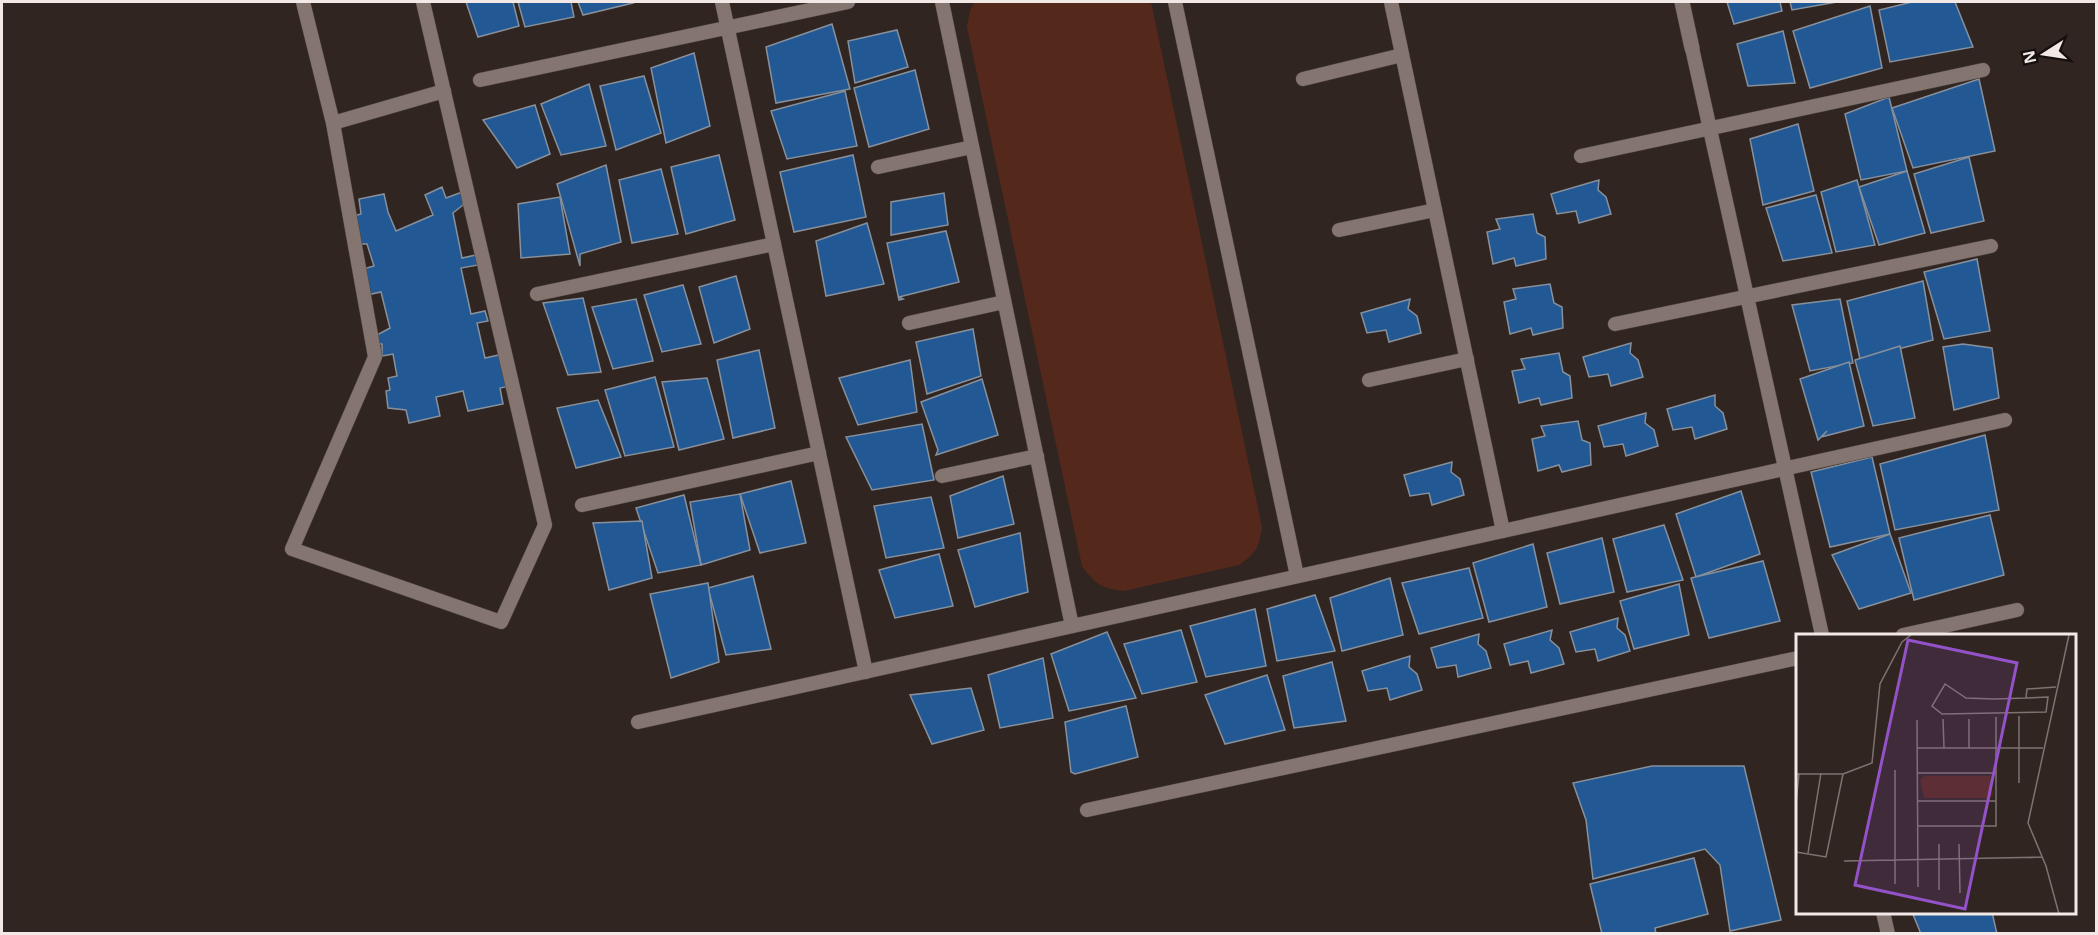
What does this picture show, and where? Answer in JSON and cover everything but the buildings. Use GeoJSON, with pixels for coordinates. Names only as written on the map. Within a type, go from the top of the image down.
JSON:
{"type":"FeatureCollection","features":[{"type":"Feature","properties":{"kind":"street"},"geometry":{"type":"LineString","coordinates":[[1682,2],[1692,48]]}},
{"type":"Feature","properties":{"kind":"lane"},"geometry":{"type":"LineString","coordinates":[[303,2],[333,123],[375,357],[292,549],[501,622],[545,525],[423,2]]}},
{"type":"Feature","properties":{"kind":"lane"},"geometry":{"type":"LineString","coordinates":[[723,2],[866,672]]}},
{"type":"Feature","properties":{"kind":"lane"},"geometry":{"type":"LineString","coordinates":[[480,80],[848,2]]}},
{"type":"Feature","properties":{"kind":"lane"},"geometry":{"type":"LineString","coordinates":[[942,2],[1072,626]]}},
{"type":"Feature","properties":{"kind":"lane"},"geometry":{"type":"LineString","coordinates":[[1174,2],[1297,576]]}},
{"type":"Feature","properties":{"kind":"lane"},"geometry":{"type":"LineString","coordinates":[[1391,2],[1503,531]]}},
{"type":"Feature","properties":{"kind":"lane"},"geometry":{"type":"LineString","coordinates":[[1692,48],[1822,634]]}},
{"type":"Feature","properties":{"kind":"lane"},"geometry":{"type":"LineString","coordinates":[[1303,79],[1402,55]]}},
{"type":"Feature","properties":{"kind":"lane"},"geometry":{"type":"LineString","coordinates":[[1581,156],[1983,70]]}},
{"type":"Feature","properties":{"kind":"lane"},"geometry":{"type":"LineString","coordinates":[[333,123],[444,92]]}},
{"type":"Feature","properties":{"kind":"lane"},"geometry":{"type":"LineString","coordinates":[[878,167],[972,147]]}},
{"type":"Feature","properties":{"kind":"lane"},"geometry":{"type":"LineString","coordinates":[[1339,230],[1435,210]]}},
{"type":"Feature","properties":{"kind":"lane"},"geometry":{"type":"LineString","coordinates":[[537,294],[774,244]]}},
{"type":"Feature","properties":{"kind":"lane"},"geometry":{"type":"LineString","coordinates":[[1615,324],[1991,246]]}},
{"type":"Feature","properties":{"kind":"lane"},"geometry":{"type":"LineString","coordinates":[[909,323],[1004,302]]}},
{"type":"Feature","properties":{"kind":"lane"},"geometry":{"type":"LineString","coordinates":[[1368,380],[1467,359]]}},
{"type":"Feature","properties":{"kind":"lane"},"geometry":{"type":"LineString","coordinates":[[638,722],[2005,420]]}},
{"type":"Feature","properties":{"kind":"lane"},"geometry":{"type":"LineString","coordinates":[[582,505],[819,453]]}},
{"type":"Feature","properties":{"kind":"lane"},"geometry":{"type":"LineString","coordinates":[[942,476],[1037,456]]}},
{"type":"Feature","properties":{"kind":"lane"},"geometry":{"type":"LineString","coordinates":[[1908,634],[2017,610]]}},
{"type":"Feature","properties":{"kind":"lane"},"geometry":{"type":"LineString","coordinates":[[1087,810],[1796,657]]}},
{"type":"Feature","properties":{"kind":"lane"},"geometry":{"type":"LineString","coordinates":[[1883,914],[1887,933]]}},
{"type":"Feature","properties":{"kind":"shaded area"},"geometry":{"type":"Polygon","coordinates":[[[975,2],[1151,2],[1262,527],[1256,549],[1239,565],[1124,591],[1100,584],[1091,578],[1082,566],[967,27],[970,10],[975,2]]]}}]}
